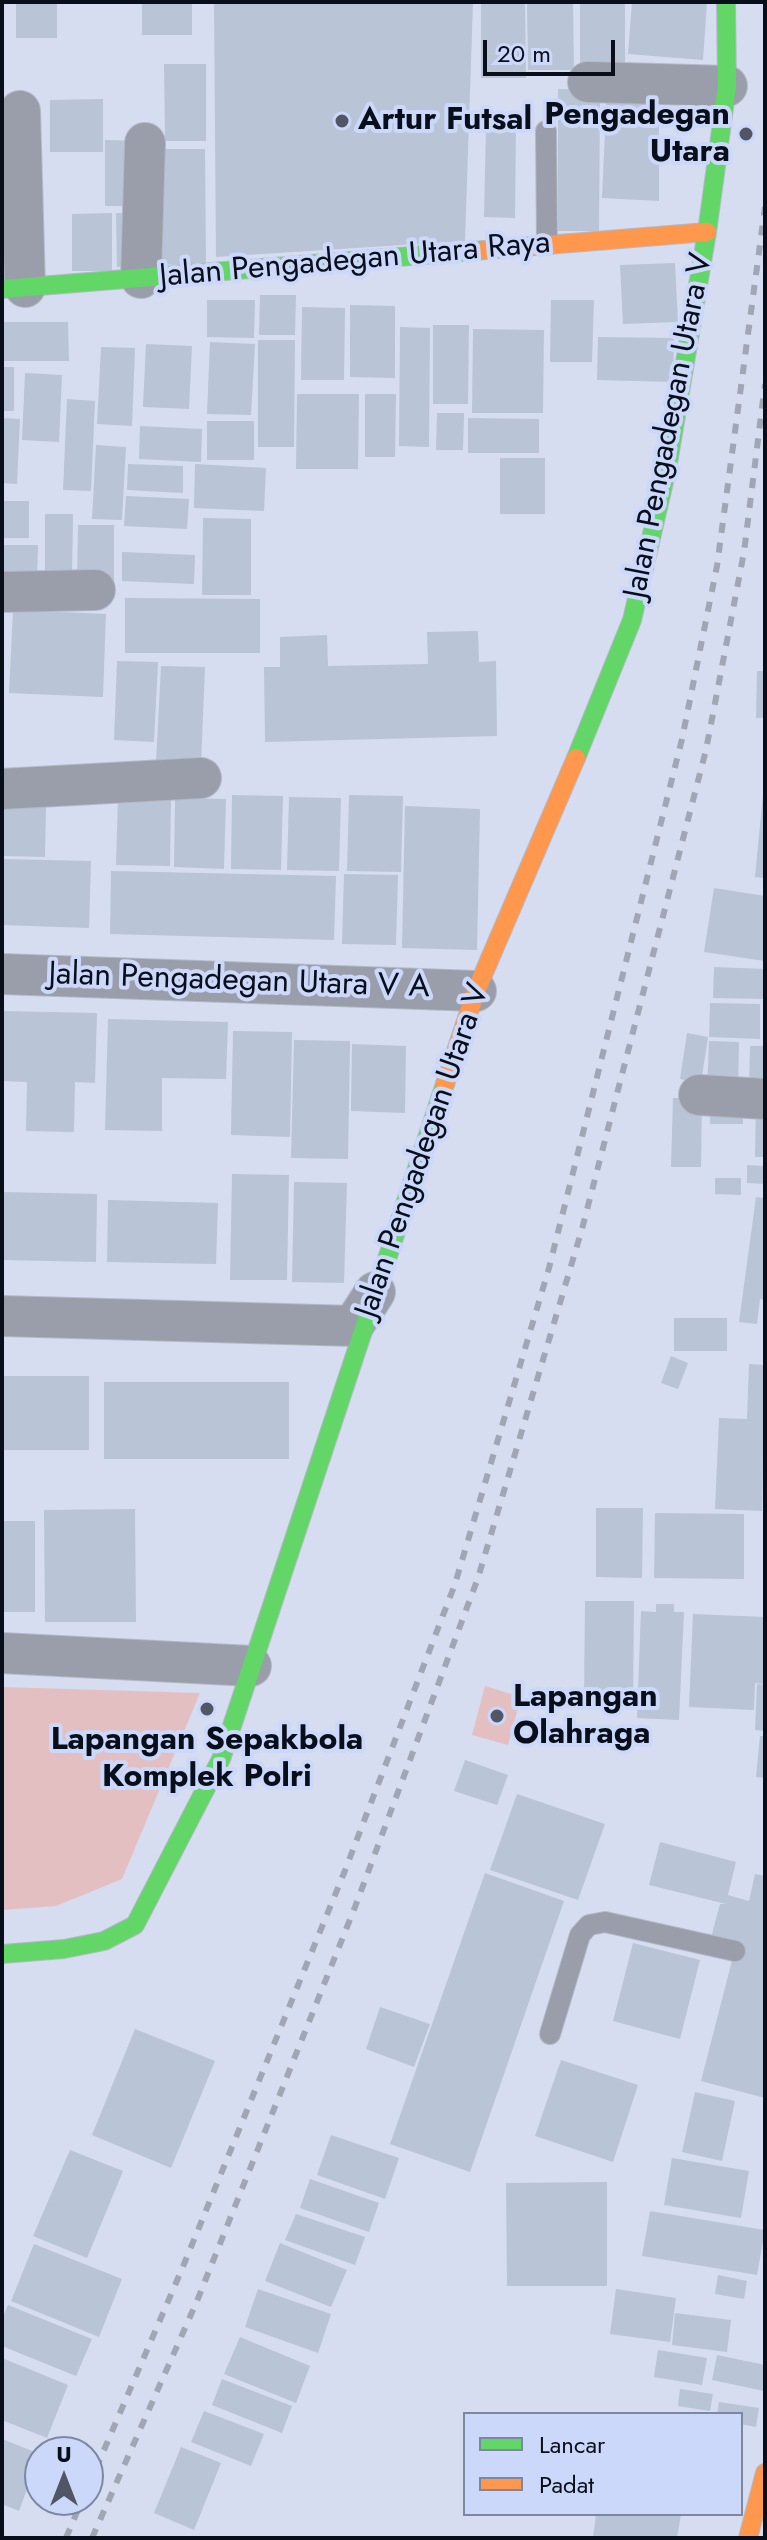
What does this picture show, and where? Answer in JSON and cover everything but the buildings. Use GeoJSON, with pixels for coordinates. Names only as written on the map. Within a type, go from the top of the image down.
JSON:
{"type":"FeatureCollection","features":[{"type":"Feature","properties":{"kind":"street","name":"Jalan Pengadegan Utara V"},"geometry":{"type":"LineString","coordinates":[[2,1954],[64,1949],[104,1941],[135,1925],[221,1759],[476,991],[632,620],[667,469],[707,232],[727,86],[726,2]]}},
{"type":"Feature","properties":{"kind":"street"},"geometry":{"type":"LineString","coordinates":[[588,82],[727,86]]}},
{"type":"Feature","properties":{"kind":"street"},"geometry":{"type":"LineString","coordinates":[[13,288],[20,111]]}},
{"type":"Feature","properties":{"kind":"street"},"geometry":{"type":"LineString","coordinates":[[141,278],[145,143]]}},
{"type":"Feature","properties":{"kind":"street","name":"Jalan Pengadegan Utara Raya"},"geometry":{"type":"LineString","coordinates":[[13,288],[707,232]]}},
{"type":"Feature","properties":{"kind":"street"},"geometry":{"type":"LineString","coordinates":[[2,592],[95,590]]}},
{"type":"Feature","properties":{"kind":"street"},"geometry":{"type":"LineString","coordinates":[[2,789],[201,778]]}},
{"type":"Feature","properties":{"kind":"street","name":"Jalan Pengadegan Utara V A"},"geometry":{"type":"LineString","coordinates":[[2,974],[476,991]]}},
{"type":"Feature","properties":{"kind":"street"},"geometry":{"type":"LineString","coordinates":[[699,1095],[765,1099]]}},
{"type":"Feature","properties":{"kind":"street"},"geometry":{"type":"LineString","coordinates":[[2,1316],[353,1326],[377,1289]]}},
{"type":"Feature","properties":{"kind":"street"},"geometry":{"type":"LineString","coordinates":[[2,1653],[251,1666]]}},
{"type":"Feature","properties":{"kind":"street"},"geometry":{"type":"LineString","coordinates":[[748,2538],[765,2473]]}},
{"type":"Feature","properties":{"kind":"lane"},"geometry":{"type":"LineString","coordinates":[[546,131],[547,245]]}},
{"type":"Feature","properties":{"kind":"lane"},"geometry":{"type":"LineString","coordinates":[[550,2034],[580,1935],[589,1925],[605,1922],[735,1951]]}},
{"type":"Feature","properties":{"kind":"shaded area","name":"Lapangan Olahraga"},"geometry":{"type":"Polygon","coordinates":[[[485,1686],[521,1697],[508,1745],[472,1735],[485,1686]]]}},
{"type":"Feature","properties":{"kind":"shaded area"},"geometry":{"type":"Polygon","coordinates":[[[2,1687],[200,1693],[122,1879],[56,1906],[2,1910],[2,1687]]]}},
{"type":"Feature","properties":{"kind":"railway"},"geometry":{"type":"LineString","coordinates":[[104,2450],[182,2269],[344,1873],[455,1584],[549,1268],[682,739],[717,566],[765,207]]}},
{"type":"Feature","properties":{"kind":"railway"},"geometry":{"type":"LineString","coordinates":[[92,2538],[197,2301],[355,1907],[478,1578],[582,1229],[706,750],[744,552],[765,384]]}},
{"type":"Feature","properties":{"kind":"railway"},"geometry":{"type":"LineString","coordinates":[[66,2538],[75,2516]]}},
{"type":"Feature","properties":{"kind":"traffic: fast"},"geometry":{"type":"LineString","coordinates":[[576,758],[632,620],[667,469],[707,232],[727,86],[726,2]]}},
{"type":"Feature","properties":{"kind":"traffic: fast"},"geometry":{"type":"LineString","coordinates":[[2,289],[485,250]]}},
{"type":"Feature","properties":{"kind":"traffic: fast"},"geometry":{"type":"LineString","coordinates":[[2,1954],[64,1949],[104,1941],[135,1925],[221,1759],[445,1084]]}},
{"type":"Feature","properties":{"kind":"traffic: slow"},"geometry":{"type":"LineString","coordinates":[[485,250],[707,232]]}},
{"type":"Feature","properties":{"kind":"traffic: slow"},"geometry":{"type":"LineString","coordinates":[[445,1084],[476,991],[576,758]]}},
{"type":"Feature","properties":{"kind":"traffic: slow"},"geometry":{"type":"LineString","coordinates":[[748,2538],[765,2473]]}},
{"type":"Feature","properties":{"kind":"place","name":"Artur Futsal"},"geometry":{"type":"Point","coordinates":[342,121]}},
{"type":"Feature","properties":{"kind":"place","name":"Pengadegan Utara"},"geometry":{"type":"Point","coordinates":[746,134]}},
{"type":"Feature","properties":{"kind":"place","name":"Lapangan Sepakbola Komplek Polri"},"geometry":{"type":"Point","coordinates":[207,1709]}},
{"type":"Feature","properties":{"kind":"place","name":"Lapangan Olahraga"},"geometry":{"type":"Point","coordinates":[497,1716]}}]}
